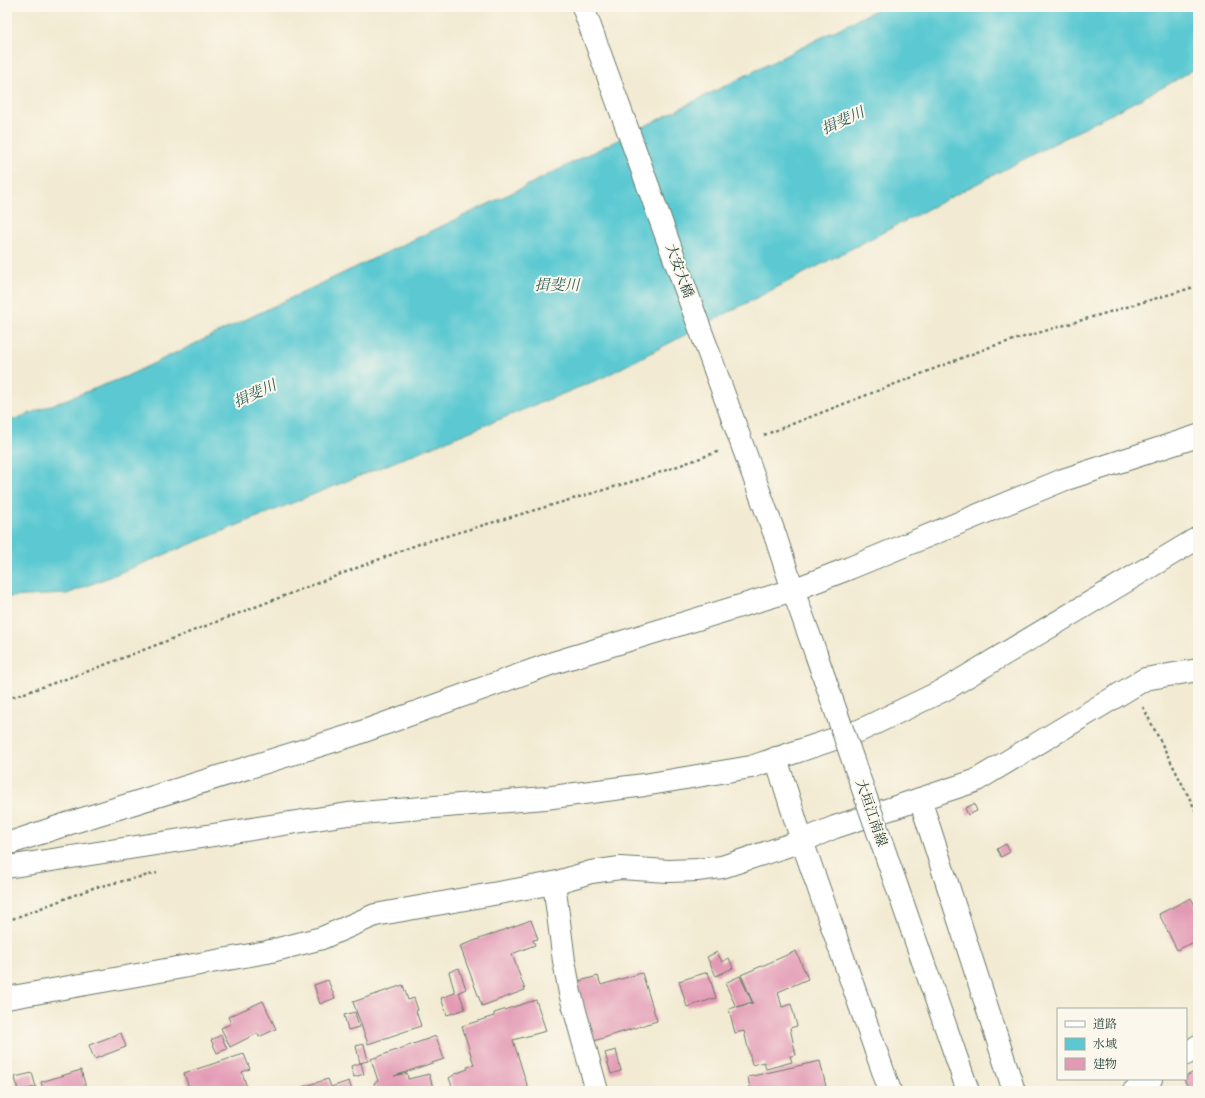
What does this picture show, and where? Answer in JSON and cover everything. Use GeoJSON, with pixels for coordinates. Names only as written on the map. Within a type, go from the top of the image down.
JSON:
{"type":"FeatureCollection","features":[{"type":"Feature","properties":{"kind":"main road","name":"大安大橋"},"geometry":{"type":"LineString","coordinates":[[583,7],[775,535]]}},
{"type":"Feature","properties":{"kind":"main road"},"geometry":{"type":"LineString","coordinates":[[7,844],[356,734],[554,663],[793,590],[1063,480],[1198,436]]}},
{"type":"Feature","properties":{"kind":"main road","name":"大垣江南線"},"geometry":{"type":"LineString","coordinates":[[775,535],[968,1091]]}},
{"type":"Feature","properties":{"kind":"main road"},"geometry":{"type":"LineString","coordinates":[[7,867],[348,814],[544,798],[751,767],[861,730],[946,689],[1198,538]]}},
{"type":"Feature","properties":{"kind":"main road"},"geometry":{"type":"LineString","coordinates":[[7,998],[267,952],[322,938],[375,915],[554,883],[591,872],[620,868],[668,871],[722,867],[802,841],[835,827],[975,781],[1145,678],[1198,670]]}},
{"type":"Feature","properties":{"kind":"main road"},"geometry":{"type":"LineString","coordinates":[[776,758],[802,841],[890,1091]]}},
{"type":"Feature","properties":{"kind":"main road"},"geometry":{"type":"LineString","coordinates":[[920,799],[1014,1091]]}},
{"type":"Feature","properties":{"kind":"main road"},"geometry":{"type":"LineString","coordinates":[[554,883],[564,961],[570,993],[596,1091]]}},
{"type":"Feature","properties":{"kind":"main road"},"geometry":{"type":"LineString","coordinates":[[1187,1053],[1198,1046]]}},
{"type":"Feature","properties":{"kind":"main road"},"geometry":{"type":"LineString","coordinates":[[1134,1091],[1150,1080]]}},
{"type":"Feature","properties":{"kind":"path"},"geometry":{"type":"LineString","coordinates":[[759,437],[990,347],[1198,286]]}},
{"type":"Feature","properties":{"kind":"path"},"geometry":{"type":"LineString","coordinates":[[7,699],[86,672],[419,544],[640,479],[722,450]]}},
{"type":"Feature","properties":{"kind":"path"},"geometry":{"type":"LineString","coordinates":[[1132,686],[1198,815]]}},
{"type":"Feature","properties":{"kind":"path"},"geometry":{"type":"LineString","coordinates":[[7,921],[93,888],[157,874]]}},
{"type":"Feature","properties":{"kind":"water","name":"揖斐川"},"geometry":{"type":"Polygon","coordinates":[[[882,7],[1198,7],[1198,67],[1169,84],[602,378],[67,594],[7,597],[7,422],[125,377],[522,188],[882,7]]]}},
{"type":"Feature","properties":{"kind":"building"},"geometry":{"type":"Polygon","coordinates":[[[974,804],[977,811],[968,815],[965,808],[974,804]]]}},
{"type":"Feature","properties":{"kind":"building"},"geometry":{"type":"Polygon","coordinates":[[[1006,844],[1010,852],[1001,857],[997,849],[1006,844]]]}},
{"type":"Feature","properties":{"kind":"building"},"geometry":{"type":"Polygon","coordinates":[[[1191,898],[1198,911],[1198,940],[1177,950],[1159,914],[1191,898]]]}},
{"type":"Feature","properties":{"kind":"building"},"geometry":{"type":"Polygon","coordinates":[[[531,920],[538,939],[533,940],[535,945],[512,954],[525,990],[482,1006],[460,946],[531,920]]]}},
{"type":"Feature","properties":{"kind":"building"},"geometry":{"type":"Polygon","coordinates":[[[796,951],[808,979],[778,992],[782,1007],[791,1004],[797,1026],[790,1028],[796,1055],[790,1056],[792,1062],[766,1069],[764,1062],[752,1065],[744,1031],[735,1033],[729,1009],[736,1007],[725,983],[740,976],[752,1002],[737,1007],[753,1003],[741,975],[796,951]]]}},
{"type":"Feature","properties":{"kind":"building"},"geometry":{"type":"Polygon","coordinates":[[[717,952],[722,962],[729,958],[733,968],[716,976],[707,957],[717,952]]]}},
{"type":"Feature","properties":{"kind":"building"},"geometry":{"type":"Polygon","coordinates":[[[459,968],[466,989],[459,992],[465,1009],[447,1015],[441,998],[455,993],[449,972],[459,968]]]}},
{"type":"Feature","properties":{"kind":"building"},"geometry":{"type":"Polygon","coordinates":[[[708,972],[716,998],[687,1007],[679,981],[708,972]]]}},
{"type":"Feature","properties":{"kind":"building"},"geometry":{"type":"Polygon","coordinates":[[[642,973],[657,1021],[594,1041],[576,982],[598,976],[601,985],[642,973]]]}},
{"type":"Feature","properties":{"kind":"building"},"geometry":{"type":"Polygon","coordinates":[[[328,980],[335,998],[320,1004],[314,985],[328,980]]]}},
{"type":"Feature","properties":{"kind":"building"},"geometry":{"type":"Polygon","coordinates":[[[403,985],[408,1000],[414,998],[418,1010],[416,1011],[421,1026],[368,1044],[353,1002],[403,985]]]}},
{"type":"Feature","properties":{"kind":"building"},"geometry":{"type":"Polygon","coordinates":[[[536,1000],[546,1031],[513,1040],[529,1091],[482,1091],[481,1089],[474,1091],[473,1089],[467,1091],[454,1091],[449,1078],[468,1069],[467,1067],[474,1065],[462,1026],[494,1016],[494,1013],[536,1000]]]}},
{"type":"Feature","properties":{"kind":"building"},"geometry":{"type":"Polygon","coordinates":[[[263,1001],[276,1029],[259,1037],[258,1033],[230,1047],[221,1028],[231,1024],[228,1017],[263,1001]]]}},
{"type":"Feature","properties":{"kind":"building"},"geometry":{"type":"Polygon","coordinates":[[[355,1012],[359,1027],[348,1030],[344,1015],[355,1012]]]}},
{"type":"Feature","properties":{"kind":"building"},"geometry":{"type":"Polygon","coordinates":[[[121,1033],[126,1047],[94,1059],[89,1045],[121,1033]]]}},
{"type":"Feature","properties":{"kind":"building"},"geometry":{"type":"Polygon","coordinates":[[[221,1035],[227,1049],[217,1053],[211,1040],[221,1035]]]}},
{"type":"Feature","properties":{"kind":"building"},"geometry":{"type":"Polygon","coordinates":[[[436,1036],[444,1059],[394,1076],[407,1073],[408,1079],[429,1074],[434,1091],[376,1091],[374,1083],[378,1081],[371,1059],[436,1036]]]}},
{"type":"Feature","properties":{"kind":"building"},"geometry":{"type":"Polygon","coordinates":[[[364,1044],[368,1061],[360,1063],[356,1046],[364,1044]]]}},
{"type":"Feature","properties":{"kind":"building"},"geometry":{"type":"Polygon","coordinates":[[[616,1050],[621,1071],[611,1074],[605,1053],[616,1050]]]}},
{"type":"Feature","properties":{"kind":"building"},"geometry":{"type":"Polygon","coordinates":[[[244,1054],[250,1069],[242,1072],[248,1091],[190,1091],[184,1073],[244,1054]]]}},
{"type":"Feature","properties":{"kind":"building"},"geometry":{"type":"Polygon","coordinates":[[[820,1061],[827,1091],[740,1091],[750,1088],[748,1077],[820,1061]]]}},
{"type":"Feature","properties":{"kind":"building"},"geometry":{"type":"Polygon","coordinates":[[[361,1063],[364,1074],[354,1077],[351,1066],[361,1063]]]}},
{"type":"Feature","properties":{"kind":"building"},"geometry":{"type":"Polygon","coordinates":[[[1198,1067],[1198,1091],[1190,1091],[1184,1080],[1187,1080],[1187,1076],[1196,1071],[1194,1069],[1198,1067]]]}},
{"type":"Feature","properties":{"kind":"building"},"geometry":{"type":"Polygon","coordinates":[[[81,1070],[87,1091],[44,1091],[41,1082],[81,1070]]]}},
{"type":"Feature","properties":{"kind":"building"},"geometry":{"type":"Polygon","coordinates":[[[32,1073],[36,1087],[18,1091],[15,1077],[32,1073]]]}},
{"type":"Feature","properties":{"kind":"building"},"geometry":{"type":"Polygon","coordinates":[[[328,1079],[331,1087],[349,1081],[352,1091],[301,1091],[299,1088],[328,1079]]]}}]}
